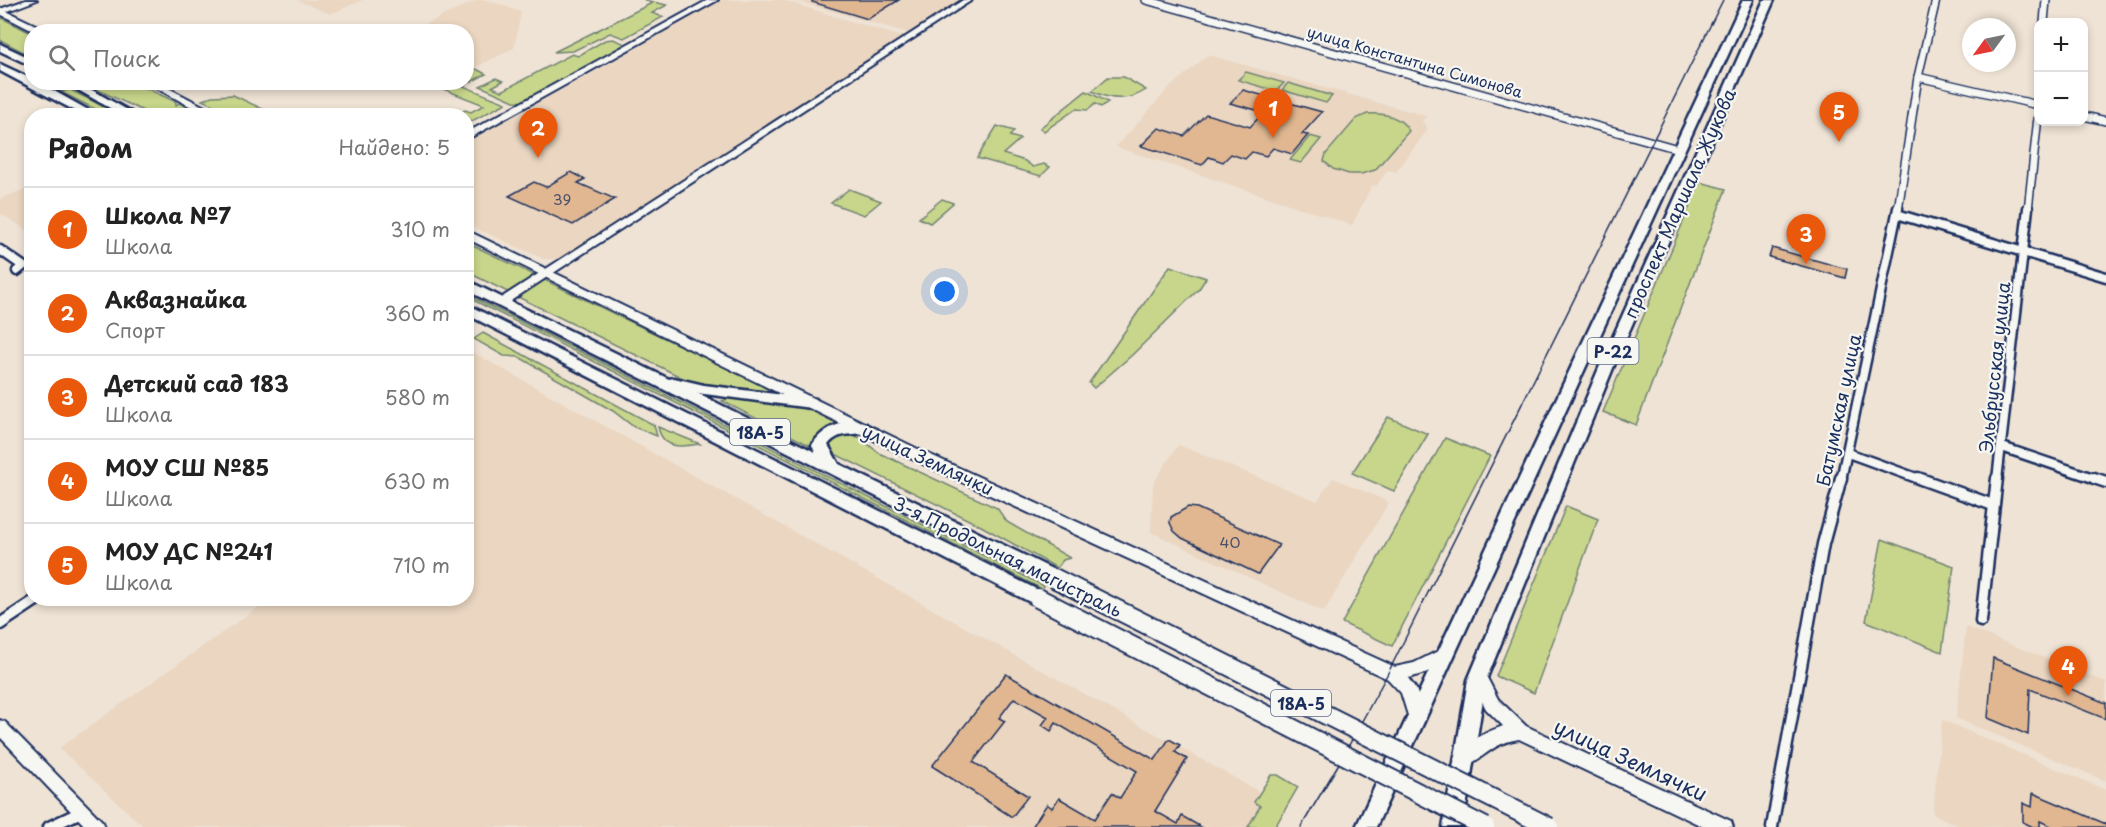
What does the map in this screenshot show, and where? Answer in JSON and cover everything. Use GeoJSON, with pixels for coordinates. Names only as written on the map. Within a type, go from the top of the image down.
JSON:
{"type":"FeatureCollection","features":[{"type":"Feature","properties":{"kind":"highway","name":"проспект Маршала Жукова"},"geometry":{"type":"LineString","coordinates":[[1416,717],[1748,0]]}},
{"type":"Feature","properties":{"kind":"highway","name":"проспект Маршала Жукова"},"geometry":{"type":"LineString","coordinates":[[1463,759],[1478,678],[1606,368],[1769,0]]}},
{"type":"Feature","properties":{"kind":"highway"},"geometry":{"type":"LineString","coordinates":[[0,47],[24,59]]}},
{"type":"Feature","properties":{"kind":"highway"},"geometry":{"type":"LineString","coordinates":[[0,67],[24,80]]}},
{"type":"Feature","properties":{"kind":"highway"},"geometry":{"type":"LineString","coordinates":[[44,90],[79,108]]}},
{"type":"Feature","properties":{"kind":"highway"},"geometry":{"type":"LineString","coordinates":[[84,90],[119,108]]}},
{"type":"Feature","properties":{"kind":"highway","name":"3-я Продольная магистраль"},"geometry":{"type":"LineString","coordinates":[[474,288],[1549,827]]}},
{"type":"Feature","properties":{"kind":"highway","name":"3-я Продольная магистраль"},"geometry":{"type":"LineString","coordinates":[[474,312],[1485,827]]}},
{"type":"Feature","properties":{"kind":"highway"},"geometry":{"type":"LineString","coordinates":[[647,376],[704,390],[811,403]]}},
{"type":"Feature","properties":{"kind":"highway"},"geometry":{"type":"LineString","coordinates":[[835,470],[825,457],[820,445],[826,435],[839,428],[861,428]]}},
{"type":"Feature","properties":{"kind":"highway","name":"Р-22"},"geometry":{"type":"LineString","coordinates":[[1366,827],[1416,717]]}},
{"type":"Feature","properties":{"kind":"highway","name":"Р-22"},"geometry":{"type":"LineString","coordinates":[[1453,827],[1463,759]]}},
{"type":"Feature","properties":{"kind":"main road"},"geometry":{"type":"LineString","coordinates":[[474,133],[714,0]]}},
{"type":"Feature","properties":{"kind":"main road"},"geometry":{"type":"LineString","coordinates":[[0,11],[27,24]]}},
{"type":"Feature","properties":{"kind":"main road"},"geometry":{"type":"LineString","coordinates":[[165,90],[202,108]]}},
{"type":"Feature","properties":{"kind":"main road","name":"улица Землячки"},"geometry":{"type":"LineString","coordinates":[[474,237],[861,428],[1395,674]]}},
{"type":"Feature","properties":{"kind":"main road"},"geometry":{"type":"LineString","coordinates":[[1416,717],[1408,689],[1395,674],[1417,669],[1444,655]]}},
{"type":"Feature","properties":{"kind":"main road","name":"улица Землячки"},"geometry":{"type":"LineString","coordinates":[[1478,678],[1492,704],[1520,731],[1724,827]]}},
{"type":"Feature","properties":{"kind":"main road"},"geometry":{"type":"LineString","coordinates":[[1463,759],[1484,741],[1498,735],[1520,731]]}},
{"type":"Feature","properties":{"kind":"street"},"geometry":{"type":"LineString","coordinates":[[0,11],[33,0]]}},
{"type":"Feature","properties":{"kind":"street"},"geometry":{"type":"LineString","coordinates":[[506,304],[505,301],[508,298],[968,0]]}},
{"type":"Feature","properties":{"kind":"street","name":"улица Константина Симонова"},"geometry":{"type":"LineString","coordinates":[[1146,0],[1678,149]]}},
{"type":"Feature","properties":{"kind":"street","name":"Батумская улица"},"geometry":{"type":"LineString","coordinates":[[1773,827],[1823,544],[1848,453],[1897,214],[1918,77],[1936,0]]}},
{"type":"Feature","properties":{"kind":"street"},"geometry":{"type":"LineString","coordinates":[[2044,18],[2046,0]]}},
{"type":"Feature","properties":{"kind":"street"},"geometry":{"type":"LineString","coordinates":[[1918,77],[2034,104]]}},
{"type":"Feature","properties":{"kind":"street"},"geometry":{"type":"LineString","coordinates":[[2088,117],[2106,121]]}},
{"type":"Feature","properties":{"kind":"street","name":"Эльбрусская улица"},"geometry":{"type":"LineString","coordinates":[[1981,621],[2037,126]]}},
{"type":"Feature","properties":{"kind":"street"},"geometry":{"type":"LineString","coordinates":[[1897,214],[2106,277]]}},
{"type":"Feature","properties":{"kind":"street"},"geometry":{"type":"LineString","coordinates":[[0,250],[23,266],[18,271]]}},
{"type":"Feature","properties":{"kind":"street"},"geometry":{"type":"LineString","coordinates":[[2002,447],[2106,482]]}},
{"type":"Feature","properties":{"kind":"street"},"geometry":{"type":"LineString","coordinates":[[1848,453],[1993,505]]}},
{"type":"Feature","properties":{"kind":"street"},"geometry":{"type":"LineString","coordinates":[[0,624],[27,606]]}},
{"type":"Feature","properties":{"kind":"street"},"geometry":{"type":"LineString","coordinates":[[0,727],[97,827]]}},
{"type":"Feature","properties":{"kind":"street"},"geometry":{"type":"LineString","coordinates":[[49,827],[81,812]]}},
{"type":"Feature","properties":{"kind":"shaded area"},"geometry":{"type":"Polygon","coordinates":[[[297,0],[363,0],[330,14],[297,0]]]}},
{"type":"Feature","properties":{"kind":"shaded area"},"geometry":{"type":"Polygon","coordinates":[[[478,0],[487,0],[521,12],[514,48],[474,68],[474,24],[426,24],[478,0]]]}},
{"type":"Feature","properties":{"kind":"shaded area"},"geometry":{"type":"Polygon","coordinates":[[[720,0],[782,0],[905,38],[571,254],[559,259],[544,259],[474,227],[474,137],[609,64],[720,0]]]}},
{"type":"Feature","properties":{"kind":"shaded area"},"geometry":{"type":"Polygon","coordinates":[[[793,0],[963,0],[912,34],[793,0]]]}},
{"type":"Feature","properties":{"kind":"shaded area"},"geometry":{"type":"Polygon","coordinates":[[[1208,55],[1426,116],[1422,121],[1428,129],[1396,172],[1388,170],[1376,186],[1372,185],[1352,225],[1116,147],[1168,89],[1208,55]]]}},
{"type":"Feature","properties":{"kind":"shaded area"},"geometry":{"type":"Polygon","coordinates":[[[24,190],[24,228],[0,213],[0,199],[24,190]]]}},
{"type":"Feature","properties":{"kind":"shaded area"},"geometry":{"type":"Polygon","coordinates":[[[474,353],[1272,799],[1256,827],[144,827],[59,748],[260,606],[474,606],[474,353]]]}},
{"type":"Feature","properties":{"kind":"shaded area"},"geometry":{"type":"Polygon","coordinates":[[[1178,445],[1317,501],[1333,478],[1389,502],[1324,612],[1151,532],[1153,484],[1178,445]]]}},
{"type":"Feature","properties":{"kind":"shaded area"},"geometry":{"type":"Polygon","coordinates":[[[1966,627],[2106,682],[2106,781],[1956,718],[1966,627]]]}},
{"type":"Feature","properties":{"kind":"shaded area"},"geometry":{"type":"Polygon","coordinates":[[[1942,720],[2106,790],[2106,827],[1961,827],[1933,814],[1942,720]]]}},
{"type":"Feature","properties":{"kind":"green space"},"geometry":{"type":"Polygon","coordinates":[[[644,0],[667,5],[652,13],[663,17],[624,38],[610,33],[573,51],[554,52],[652,3],[644,0]]]}},
{"type":"Feature","properties":{"kind":"green space"},"geometry":{"type":"Polygon","coordinates":[[[0,17],[24,29],[24,52],[0,40],[0,17]]]}},
{"type":"Feature","properties":{"kind":"green space"},"geometry":{"type":"Polygon","coordinates":[[[613,39],[623,43],[625,47],[523,102],[514,101],[480,86],[496,78],[503,81],[492,87],[502,91],[572,54],[578,56],[605,40],[613,39]]]}},
{"type":"Feature","properties":{"kind":"green space"},"geometry":{"type":"Polygon","coordinates":[[[474,68],[486,74],[474,80],[474,68]]]}},
{"type":"Feature","properties":{"kind":"green space"},"geometry":{"type":"Polygon","coordinates":[[[1246,72],[1284,83],[1276,91],[1238,80],[1246,72]]]}},
{"type":"Feature","properties":{"kind":"green space"},"geometry":{"type":"Polygon","coordinates":[[[1108,77],[1124,77],[1146,90],[1126,98],[1106,96],[1092,91],[1108,77]]]}},
{"type":"Feature","properties":{"kind":"green space"},"geometry":{"type":"Polygon","coordinates":[[[1288,83],[1332,96],[1326,103],[1282,90],[1288,83]]]}},
{"type":"Feature","properties":{"kind":"green space"},"geometry":{"type":"Polygon","coordinates":[[[71,90],[106,108],[93,108],[61,92],[71,90]]]}},
{"type":"Feature","properties":{"kind":"green space"},"geometry":{"type":"Polygon","coordinates":[[[98,90],[150,90],[176,102],[176,105],[179,103],[190,108],[137,108],[98,90]]]}},
{"type":"Feature","properties":{"kind":"green space"},"geometry":{"type":"Polygon","coordinates":[[[446,90],[473,90],[506,103],[474,120],[474,110],[484,105],[446,90]]]}},
{"type":"Feature","properties":{"kind":"green space"},"geometry":{"type":"Polygon","coordinates":[[[1086,91],[1108,102],[1101,107],[1095,104],[1088,110],[1076,109],[1044,131],[1040,128],[1086,91]]]}},
{"type":"Feature","properties":{"kind":"green space"},"geometry":{"type":"Polygon","coordinates":[[[233,95],[260,108],[220,108],[202,100],[212,96],[233,95]]]}},
{"type":"Feature","properties":{"kind":"green space"},"geometry":{"type":"Polygon","coordinates":[[[1367,114],[1396,118],[1409,131],[1375,170],[1361,174],[1349,174],[1333,169],[1324,161],[1326,154],[1356,119],[1367,114]]]}},
{"type":"Feature","properties":{"kind":"green space"},"geometry":{"type":"Polygon","coordinates":[[[997,126],[1014,131],[1010,136],[1020,139],[1003,154],[1025,161],[1033,167],[1044,164],[1050,167],[1041,176],[977,158],[997,126]]]}},
{"type":"Feature","properties":{"kind":"green space"},"geometry":{"type":"Polygon","coordinates":[[[1310,136],[1321,139],[1301,163],[1290,160],[1310,136]]]}},
{"type":"Feature","properties":{"kind":"green space"},"geometry":{"type":"Polygon","coordinates":[[[1700,182],[1726,189],[1636,425],[1603,412],[1700,182]]]}},
{"type":"Feature","properties":{"kind":"green space"},"geometry":{"type":"Polygon","coordinates":[[[849,189],[881,201],[864,215],[831,203],[849,189]]]}},
{"type":"Feature","properties":{"kind":"green space"},"geometry":{"type":"Polygon","coordinates":[[[942,199],[953,203],[930,223],[919,218],[942,199]]]}},
{"type":"Feature","properties":{"kind":"green space"},"geometry":{"type":"Polygon","coordinates":[[[474,246],[768,389],[767,391],[699,386],[474,275],[474,246]]]}},
{"type":"Feature","properties":{"kind":"green space"},"geometry":{"type":"Polygon","coordinates":[[[1170,266],[1206,278],[1199,289],[1132,355],[1094,388],[1089,383],[1170,266]]]}},
{"type":"Feature","properties":{"kind":"green space"},"geometry":{"type":"Polygon","coordinates":[[[474,298],[1044,586],[1042,589],[474,301],[474,298]]]}},
{"type":"Feature","properties":{"kind":"green space"},"geometry":{"type":"Polygon","coordinates":[[[483,333],[654,425],[657,436],[634,427],[613,411],[519,357],[504,356],[474,339],[483,333]]]}},
{"type":"Feature","properties":{"kind":"green space"},"geometry":{"type":"Polygon","coordinates":[[[731,398],[811,408],[844,424],[823,431],[815,441],[815,448],[722,401],[731,398]]]}},
{"type":"Feature","properties":{"kind":"green space"},"geometry":{"type":"Polygon","coordinates":[[[1388,417],[1428,434],[1394,491],[1352,473],[1388,417]]]}},
{"type":"Feature","properties":{"kind":"green space"},"geometry":{"type":"Polygon","coordinates":[[[658,427],[700,444],[680,446],[668,443],[660,434],[658,427]]]}},
{"type":"Feature","properties":{"kind":"green space"},"geometry":{"type":"Polygon","coordinates":[[[841,435],[859,437],[879,453],[997,508],[1007,522],[1070,558],[1063,560],[1057,568],[981,526],[835,454],[830,445],[833,439],[841,435]]]}},
{"type":"Feature","properties":{"kind":"green space"},"geometry":{"type":"Polygon","coordinates":[[[1445,438],[1490,456],[1392,646],[1342,623],[1445,438]]]}},
{"type":"Feature","properties":{"kind":"green space"},"geometry":{"type":"Polygon","coordinates":[[[1566,506],[1598,519],[1534,693],[1496,676],[1566,506]]]}},
{"type":"Feature","properties":{"kind":"green space"},"geometry":{"type":"Polygon","coordinates":[[[1882,539],[1954,566],[1942,652],[1866,621],[1882,539]]]}},
{"type":"Feature","properties":{"kind":"green space"},"geometry":{"type":"Polygon","coordinates":[[[1271,775],[1278,775],[1298,787],[1275,827],[1248,827],[1260,806],[1254,802],[1271,775]]]}},
{"type":"Feature","properties":{"kind":"building"},"geometry":{"type":"Polygon","coordinates":[[[812,0],[899,0],[868,19],[812,2],[812,0]]]}},
{"type":"Feature","properties":{"kind":"building"},"geometry":{"type":"Polygon","coordinates":[[[1243,90],[1322,112],[1302,134],[1308,135],[1292,154],[1273,148],[1266,156],[1252,152],[1245,159],[1231,154],[1223,162],[1209,157],[1202,165],[1141,146],[1159,128],[1184,136],[1206,114],[1250,127],[1264,112],[1230,103],[1243,90]]]}},
{"type":"Feature","properties":{"kind":"building"},"geometry":{"type":"Polygon","coordinates":[[[571,172],[585,179],[578,183],[615,199],[573,225],[509,196],[534,182],[546,187],[571,172]]]}},
{"type":"Feature","properties":{"kind":"building"},"geometry":{"type":"Polygon","coordinates":[[[1772,248],[1847,269],[1845,278],[1769,257],[1772,248]]]}},
{"type":"Feature","properties":{"kind":"building"},"geometry":{"type":"Polygon","coordinates":[[[1188,507],[1197,508],[1279,545],[1258,574],[1182,538],[1174,531],[1170,523],[1171,517],[1188,507]]]}},
{"type":"Feature","properties":{"kind":"building"},"geometry":{"type":"Polygon","coordinates":[[[1993,658],[2106,703],[2106,719],[2030,689],[2028,735],[1988,718],[1993,658]]]}},
{"type":"Feature","properties":{"kind":"building"},"geometry":{"type":"Polygon","coordinates":[[[1006,674],[1155,760],[1169,739],[1180,745],[1175,752],[1187,759],[1155,811],[1178,824],[1182,816],[1201,827],[1032,827],[1047,804],[1052,808],[1059,798],[1095,819],[1112,793],[1120,798],[1137,771],[1056,723],[1051,731],[1042,725],[1048,717],[1014,698],[999,718],[1005,721],[973,762],[1028,796],[1012,817],[932,766],[1006,674]]]}},
{"type":"Feature","properties":{"kind":"building"},"geometry":{"type":"Polygon","coordinates":[[[2033,793],[2106,824],[2106,827],[2053,827],[2040,821],[2040,827],[2033,827],[2023,822],[2023,803],[2032,807],[2033,793]]]}},
{"type":"Feature","properties":{"kind":"tram line"},"geometry":{"type":"LineString","coordinates":[[1301,827],[1341,760],[1389,671],[1723,0]]}},
{"type":"Feature","properties":{"kind":"place","name":"Школа №7"},"geometry":{"type":"Point","coordinates":[1273,138]}},
{"type":"Feature","properties":{"kind":"place","name":"МОУ ДС №241"},"geometry":{"type":"Point","coordinates":[1839,142]}},
{"type":"Feature","properties":{"kind":"place","name":"Аквазнайка"},"geometry":{"type":"Point","coordinates":[538,158]}},
{"type":"Feature","properties":{"kind":"place","name":"Детский сад 183"},"geometry":{"type":"Point","coordinates":[1806,264]}},
{"type":"Feature","properties":{"kind":"place","name":"МОУ СШ №85"},"geometry":{"type":"Point","coordinates":[2068,696]}}]}
